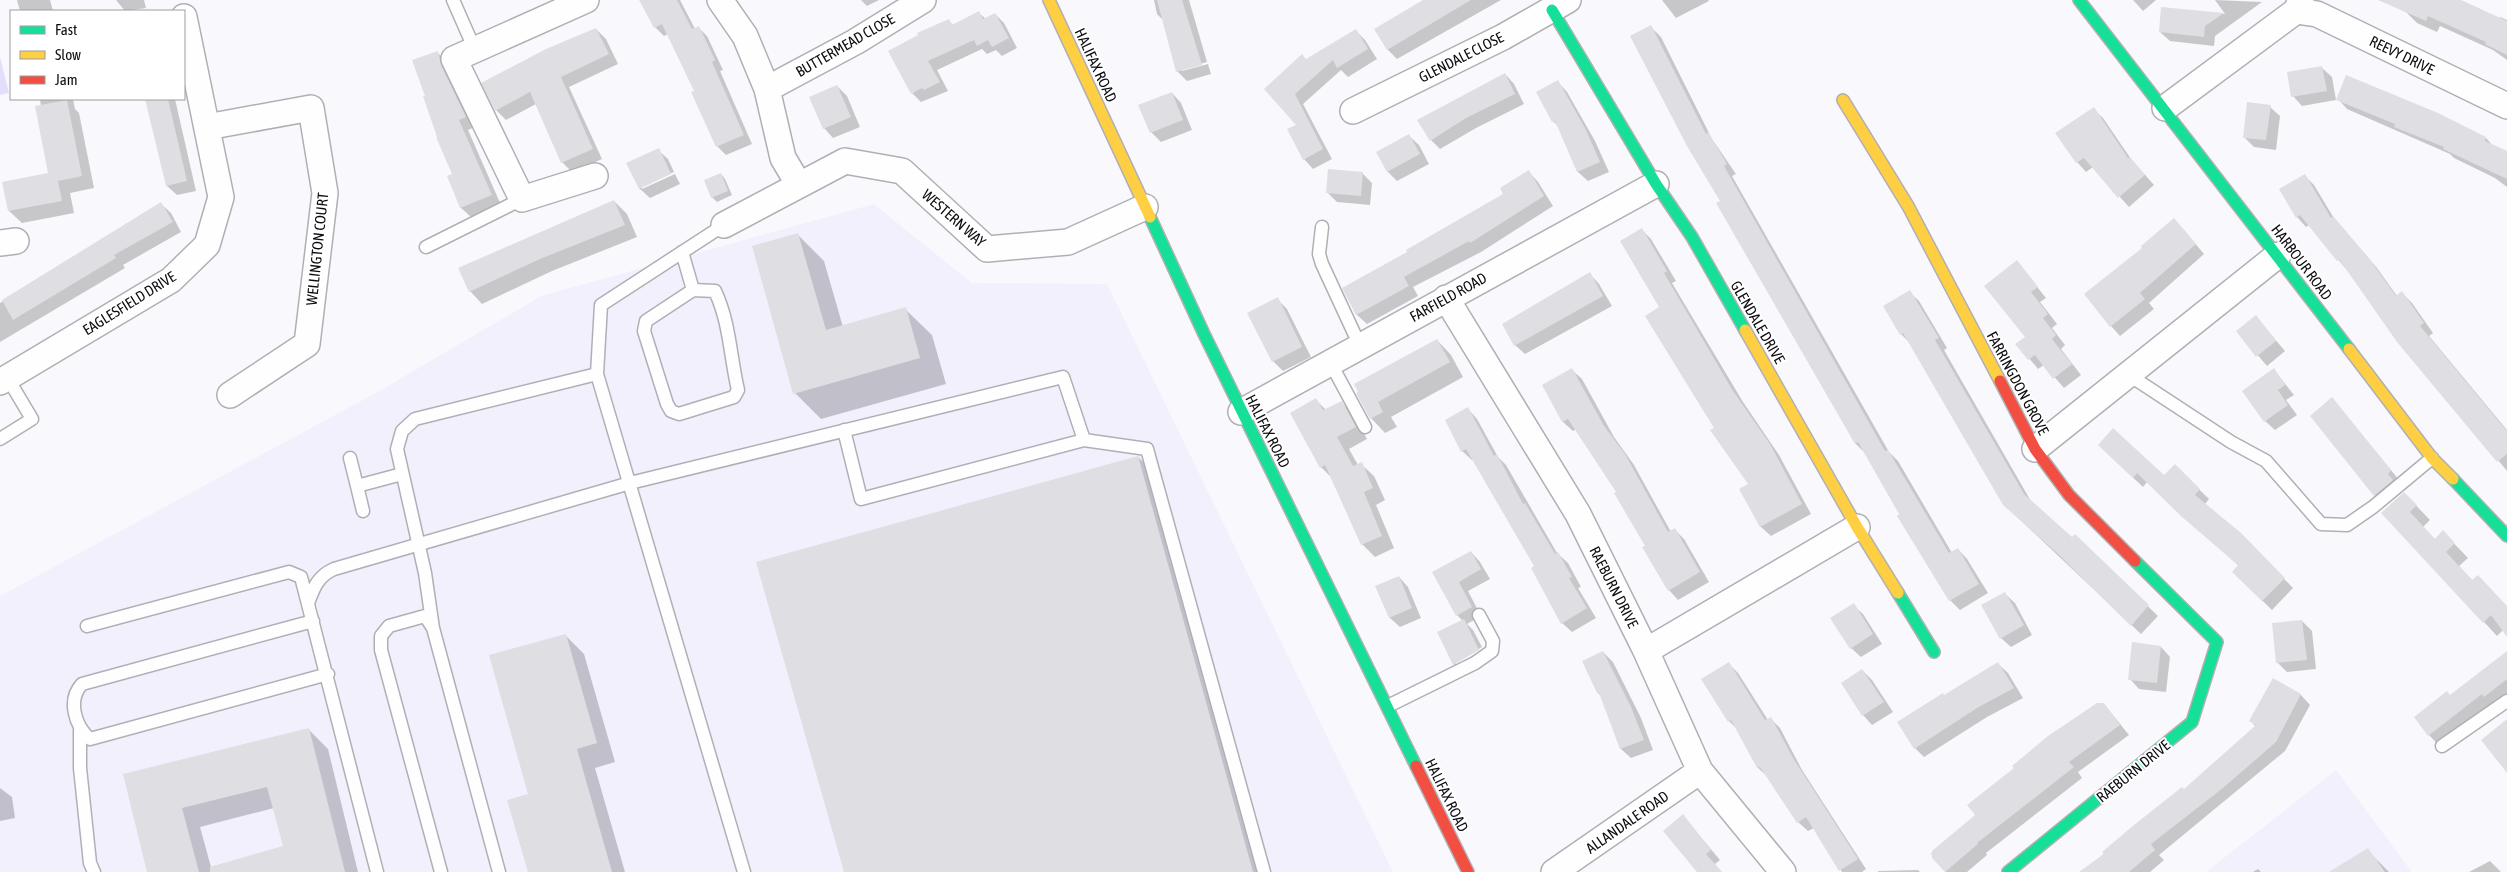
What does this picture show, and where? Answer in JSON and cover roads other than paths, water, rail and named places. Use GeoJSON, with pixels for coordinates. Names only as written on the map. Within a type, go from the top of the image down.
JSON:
{"type":"FeatureCollection","features":[{"type":"Feature","properties":{"kind":"main road","name":"HALIFAX ROAD"},"geometry":{"type":"LineString","coordinates":[[1049,0],[1241,412],[1388,706],[1468,872]]}},
{"type":"Feature","properties":{"kind":"main road","name":"HARBOUR ROAD"},"geometry":{"type":"LineString","coordinates":[[2079,0],[2165,108],[2432,458],[2507,536]]}},
{"type":"Feature","properties":{"kind":"main road","name":"GLENDALE DRIVE"},"geometry":{"type":"LineString","coordinates":[[1560,5],[1656,184],[1692,237],[1857,527],[1934,652]]}},
{"type":"Feature","properties":{"kind":"main road","name":"FARRINGDON GROVE"},"geometry":{"type":"LineString","coordinates":[[1843,100],[1908,206],[2035,449],[2069,495],[2217,642]]}},
{"type":"Feature","properties":{"kind":"main road","name":"RAEBURN DRIVE"},"geometry":{"type":"LineString","coordinates":[[2008,872],[2192,722],[2217,642]]}},
{"type":"Feature","properties":{"kind":"street"},"geometry":{"type":"LineString","coordinates":[[586,0],[454,59],[522,199],[595,176]]}},
{"type":"Feature","properties":{"kind":"street"},"geometry":{"type":"LineString","coordinates":[[720,0],[745,36],[767,89],[784,158],[800,185]]}},
{"type":"Feature","properties":{"kind":"street","name":"BUTTERMEAD CLOSE"},"geometry":{"type":"LineString","coordinates":[[767,89],[854,42],[923,0]]}},
{"type":"Feature","properties":{"kind":"street","name":"GLENDALE CLOSE"},"geometry":{"type":"LineString","coordinates":[[1353,111],[1560,5]]}},
{"type":"Feature","properties":{"kind":"street"},"geometry":{"type":"LineString","coordinates":[[2165,108],[2298,6]]}},
{"type":"Feature","properties":{"kind":"street","name":"REEVY DRIVE"},"geometry":{"type":"LineString","coordinates":[[2298,6],[2507,106]]}},
{"type":"Feature","properties":{"kind":"street","name":"EAGLESFIELD DRIVE"},"geometry":{"type":"LineString","coordinates":[[4,380],[171,280],[207,245],[221,197],[185,22]]}},
{"type":"Feature","properties":{"kind":"street","name":"WELLINGTON COURT"},"geometry":{"type":"LineString","coordinates":[[207,127],[311,108],[325,193],[307,344],[230,395]]}},
{"type":"Feature","properties":{"kind":"street","name":"WESTERN WAY"},"geometry":{"type":"LineString","coordinates":[[724,225],[845,161],[902,171],[987,249],[1068,242],[1145,207]]}},
{"type":"Feature","properties":{"kind":"street","name":"FARFIELD ROAD"},"geometry":{"type":"LineString","coordinates":[[1241,412],[1656,184]]}},
{"type":"Feature","properties":{"kind":"street"},"geometry":{"type":"LineString","coordinates":[[2035,449],[2278,255]]}},
{"type":"Feature","properties":{"kind":"street","name":"RAEBURN DRIVE"},"geometry":{"type":"LineString","coordinates":[[1446,298],[1578,514],[1646,651],[1700,771],[1783,872]]}},
{"type":"Feature","properties":{"kind":"street"},"geometry":{"type":"LineString","coordinates":[[1646,651],[1857,527]]}},
{"type":"Feature","properties":{"kind":"street","name":"ALLANDALE ROAD"},"geometry":{"type":"LineString","coordinates":[[1554,872],[1700,771]]}},
{"type":"Feature","properties":{"kind":"lane"},"geometry":{"type":"LineString","coordinates":[[453,0],[475,50]]}},
{"type":"Feature","properties":{"kind":"lane"},"geometry":{"type":"LineString","coordinates":[[426,247],[522,199]]}},
{"type":"Feature","properties":{"kind":"lane"},"geometry":{"type":"LineString","coordinates":[[724,225],[601,305],[597,374],[744,872]]}},
{"type":"Feature","properties":{"kind":"lane"},"geometry":{"type":"LineString","coordinates":[[1322,227],[1319,254],[1322,264],[1360,346]]}},
{"type":"Feature","properties":{"kind":"lane"},"geometry":{"type":"LineString","coordinates":[[682,252],[693,290]]}},
{"type":"Feature","properties":{"kind":"lane"},"geometry":{"type":"LineString","coordinates":[[693,290],[715,291],[723,309],[730,338],[731,360],[738,390],[734,397],[679,414],[672,411],[667,404],[644,331],[646,322],[693,290]]}},
{"type":"Feature","properties":{"kind":"lane"},"geometry":{"type":"LineString","coordinates":[[1330,362],[1365,427]]}},
{"type":"Feature","properties":{"kind":"lane"},"geometry":{"type":"LineString","coordinates":[[499,872],[433,628],[418,545],[397,449],[402,431],[415,419],[597,374]]}},
{"type":"Feature","properties":{"kind":"lane"},"geometry":{"type":"LineString","coordinates":[[2129,374],[2231,442],[2266,461],[2321,524],[2346,525],[2373,507],[2432,458]]}},
{"type":"Feature","properties":{"kind":"lane"},"geometry":{"type":"LineString","coordinates":[[308,603],[314,586],[323,574],[418,545],[630,483],[1063,377],[1084,440]]}},
{"type":"Feature","properties":{"kind":"lane"},"geometry":{"type":"LineString","coordinates":[[0,439],[32,420],[4,380]]}},
{"type":"Feature","properties":{"kind":"lane"},"geometry":{"type":"LineString","coordinates":[[844,430],[861,499],[1084,440],[1147,449],[1264,872]]}},
{"type":"Feature","properties":{"kind":"lane"},"geometry":{"type":"LineString","coordinates":[[350,458],[363,511]]}},
{"type":"Feature","properties":{"kind":"lane"},"geometry":{"type":"LineString","coordinates":[[357,486],[402,474]]}},
{"type":"Feature","properties":{"kind":"lane"},"geometry":{"type":"LineString","coordinates":[[87,626],[289,572],[301,577],[328,674],[377,872]]}},
{"type":"Feature","properties":{"kind":"lane"},"geometry":{"type":"LineString","coordinates":[[1388,706],[1475,663],[1492,651],[1493,641],[1479,615]]}},
{"type":"Feature","properties":{"kind":"lane"},"geometry":{"type":"LineString","coordinates":[[433,628],[425,616],[389,626],[381,636],[381,642],[441,872]]}},
{"type":"Feature","properties":{"kind":"lane"},"geometry":{"type":"LineString","coordinates":[[89,869],[80,768],[80,730],[73,704],[74,692],[82,684],[313,621]]}},
{"type":"Feature","properties":{"kind":"lane"},"geometry":{"type":"LineString","coordinates":[[80,730],[90,739],[328,674]]}},
{"type":"Feature","properties":{"kind":"lane"},"geometry":{"type":"LineString","coordinates":[[2442,746],[2507,701]]}}]}
